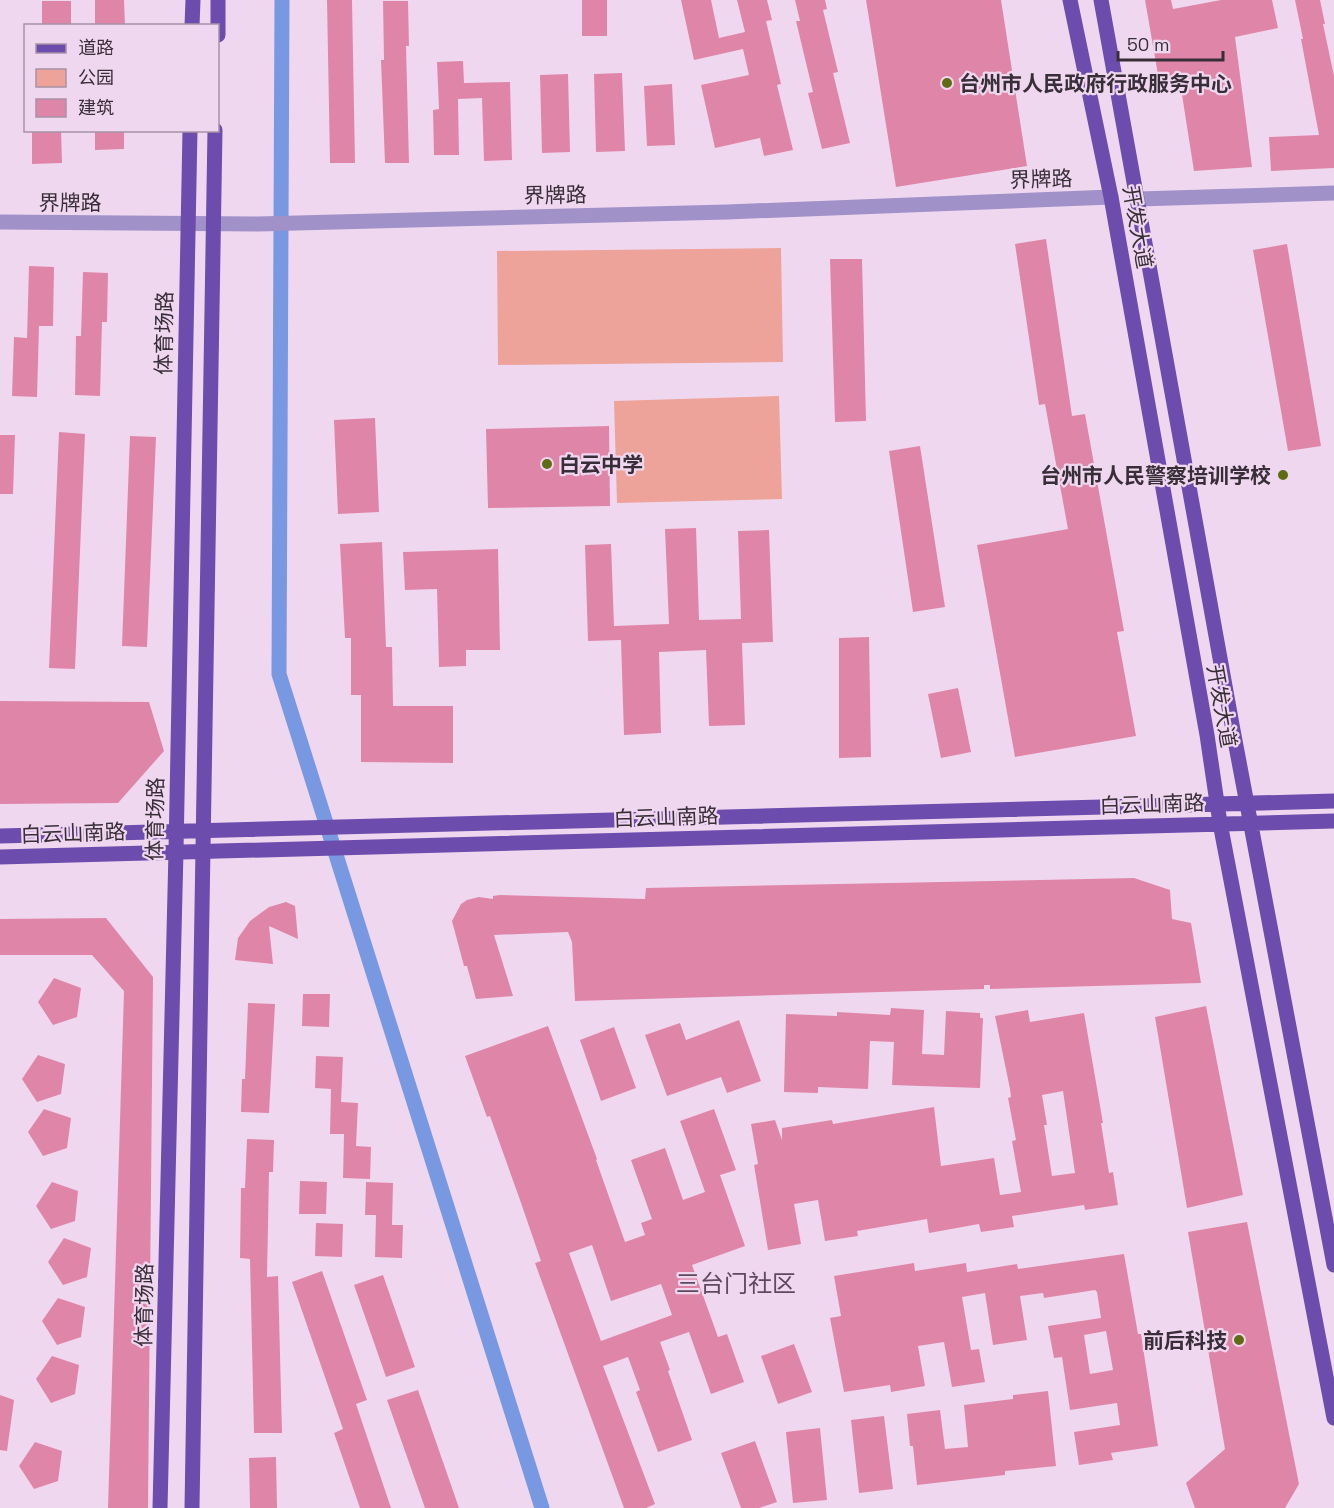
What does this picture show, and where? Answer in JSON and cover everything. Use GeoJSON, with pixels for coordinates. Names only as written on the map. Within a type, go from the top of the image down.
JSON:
{"type":"FeatureCollection","features":[{"type":"Feature","properties":{"kind":"main road"},"geometry":{"type":"LineString","coordinates":[[192,24],[193,0]]}},
{"type":"Feature","properties":{"kind":"main road"},"geometry":{"type":"LineString","coordinates":[[218,0],[218,24]]}},
{"type":"Feature","properties":{"kind":"main road","name":"开发大道"},"geometry":{"type":"LineString","coordinates":[[1070,0],[1111,197],[1220,824],[1334,1418]]}},
{"type":"Feature","properties":{"kind":"main road","name":"开发大道"},"geometry":{"type":"LineString","coordinates":[[1101,0],[1250,823],[1334,1265]]}},
{"type":"Feature","properties":{"kind":"main road","name":"体育场路"},"geometry":{"type":"LineString","coordinates":[[160,1508],[190,132]]}},
{"type":"Feature","properties":{"kind":"main road"},"geometry":{"type":"LineString","coordinates":[[192,1508],[215,132]]}},
{"type":"Feature","properties":{"kind":"main road","name":"白云山南路"},"geometry":{"type":"LineString","coordinates":[[0,836],[1334,801]]}},
{"type":"Feature","properties":{"kind":"main road","name":"白云山南路"},"geometry":{"type":"LineString","coordinates":[[0,857],[1334,821]]}},
{"type":"Feature","properties":{"kind":"street"},"geometry":{"type":"LineString","coordinates":[[1138,199],[1334,193]]}},
{"type":"Feature","properties":{"kind":"street","name":"界牌路"},"geometry":{"type":"LineString","coordinates":[[0,222],[212,223],[727,212],[1111,197]]}},
{"type":"Feature","properties":{"kind":"green space"},"geometry":{"type":"Polygon","coordinates":[[[781,248],[783,362],[498,365],[497,251],[781,248]]]}},
{"type":"Feature","properties":{"kind":"green space"},"geometry":{"type":"Polygon","coordinates":[[[779,396],[782,499],[617,503],[614,401],[779,396]]]}},
{"type":"Feature","properties":{"kind":"building"},"geometry":{"type":"Polygon","coordinates":[[[95,0],[124,0],[125,24],[95,24],[95,0]]]}},
{"type":"Feature","properties":{"kind":"building"},"geometry":{"type":"Polygon","coordinates":[[[327,0],[352,0],[355,163],[330,163],[327,0]]]}},
{"type":"Feature","properties":{"kind":"building"},"geometry":{"type":"Polygon","coordinates":[[[582,0],[607,0],[607,36],[582,36],[582,0]]]}},
{"type":"Feature","properties":{"kind":"building"},"geometry":{"type":"Polygon","coordinates":[[[681,0],[711,0],[719,38],[745,32],[737,0],[767,0],[772,20],[766,21],[781,84],[777,85],[793,150],[764,156],[760,138],[715,148],[701,85],[749,75],[743,49],[694,60],[681,0]]]}},
{"type":"Feature","properties":{"kind":"building"},"geometry":{"type":"Polygon","coordinates":[[[795,0],[825,0],[827,9],[823,10],[838,72],[833,73],[850,143],[822,149],[808,93],[813,92],[796,21],[800,21],[795,0]]]}},
{"type":"Feature","properties":{"kind":"building","name":"台州市人民政府行政服务中心"},"geometry":{"type":"Polygon","coordinates":[[[866,0],[1001,0],[1027,166],[896,187],[866,0]]]}},
{"type":"Feature","properties":{"kind":"building"},"geometry":{"type":"Polygon","coordinates":[[[1145,0],[1171,0],[1173,9],[1221,0],[1272,0],[1278,28],[1235,37],[1252,167],[1194,171],[1180,82],[1160,86],[1145,0]]]}},
{"type":"Feature","properties":{"kind":"building"},"geometry":{"type":"Polygon","coordinates":[[[1295,0],[1320,0],[1334,76],[1334,168],[1271,171],[1269,137],[1319,135],[1295,0]]]}},
{"type":"Feature","properties":{"kind":"building"},"geometry":{"type":"Polygon","coordinates":[[[42,1],[71,1],[71,24],[42,24],[42,1]]]}},
{"type":"Feature","properties":{"kind":"building"},"geometry":{"type":"Polygon","coordinates":[[[383,1],[408,1],[409,46],[406,46],[409,163],[385,163],[381,60],[384,60],[383,1]]]}},
{"type":"Feature","properties":{"kind":"building"},"geometry":{"type":"Polygon","coordinates":[[[463,61],[464,83],[510,82],[512,160],[484,161],[482,98],[458,99],[459,155],[434,155],[433,110],[439,109],[437,62],[463,61]]]}},
{"type":"Feature","properties":{"kind":"building"},"geometry":{"type":"Polygon","coordinates":[[[622,73],[625,151],[596,152],[594,74],[622,73]]]}},
{"type":"Feature","properties":{"kind":"building"},"geometry":{"type":"Polygon","coordinates":[[[568,74],[570,152],[542,153],[540,75],[568,74]]]}},
{"type":"Feature","properties":{"kind":"building"},"geometry":{"type":"Polygon","coordinates":[[[672,84],[675,145],[647,146],[644,86],[672,84]]]}},
{"type":"Feature","properties":{"kind":"building"},"geometry":{"type":"Polygon","coordinates":[[[32,132],[61,132],[62,163],[32,164],[32,132]]]}},
{"type":"Feature","properties":{"kind":"building"},"geometry":{"type":"Polygon","coordinates":[[[95,132],[124,132],[124,149],[95,150],[95,132]]]}},
{"type":"Feature","properties":{"kind":"building"},"geometry":{"type":"Polygon","coordinates":[[[1046,239],[1072,416],[1085,414],[1124,631],[1117,632],[1136,736],[1015,757],[977,545],[1068,529],[1045,404],[1039,405],[1015,244],[1046,239]]]}},
{"type":"Feature","properties":{"kind":"building"},"geometry":{"type":"Polygon","coordinates":[[[1287,244],[1321,446],[1288,451],[1253,250],[1287,244]]]}},
{"type":"Feature","properties":{"kind":"building"},"geometry":{"type":"Polygon","coordinates":[[[830,259],[862,259],[866,421],[835,422],[830,259]]]}},
{"type":"Feature","properties":{"kind":"building"},"geometry":{"type":"Polygon","coordinates":[[[29,266],[54,267],[53,326],[39,326],[37,397],[12,396],[14,337],[27,338],[29,266]]]}},
{"type":"Feature","properties":{"kind":"building"},"geometry":{"type":"Polygon","coordinates":[[[83,272],[108,273],[107,322],[102,322],[100,396],[75,395],[76,336],[81,336],[83,272]]]}},
{"type":"Feature","properties":{"kind":"building"},"geometry":{"type":"Polygon","coordinates":[[[375,418],[379,512],[338,514],[334,420],[375,418]]]}},
{"type":"Feature","properties":{"kind":"building"},"geometry":{"type":"Polygon","coordinates":[[[609,426],[610,506],[488,508],[486,429],[609,426]]]}},
{"type":"Feature","properties":{"kind":"building"},"geometry":{"type":"Polygon","coordinates":[[[59,432],[85,434],[75,669],[49,668],[59,432]]]}},
{"type":"Feature","properties":{"kind":"building"},"geometry":{"type":"Polygon","coordinates":[[[0,435],[15,435],[13,494],[0,494],[0,435]]]}},
{"type":"Feature","properties":{"kind":"building"},"geometry":{"type":"Polygon","coordinates":[[[130,436],[156,437],[147,647],[122,646],[130,436]]]}},
{"type":"Feature","properties":{"kind":"building"},"geometry":{"type":"Polygon","coordinates":[[[920,446],[945,607],[913,612],[889,451],[920,446]]]}},
{"type":"Feature","properties":{"kind":"building"},"geometry":{"type":"Polygon","coordinates":[[[696,528],[699,620],[741,619],[738,531],[769,530],[773,642],[742,643],[745,725],[709,726],[706,650],[659,652],[661,733],[624,735],[621,640],[588,641],[585,545],[611,544],[614,626],[669,624],[665,529],[696,528]]]}},
{"type":"Feature","properties":{"kind":"building"},"geometry":{"type":"Polygon","coordinates":[[[382,542],[386,647],[392,647],[393,706],[453,706],[453,763],[361,762],[361,695],[351,695],[351,638],[345,638],[340,544],[382,542]]]}},
{"type":"Feature","properties":{"kind":"building"},"geometry":{"type":"Polygon","coordinates":[[[498,549],[500,650],[466,650],[466,666],[439,667],[437,589],[405,590],[403,552],[498,549]]]}},
{"type":"Feature","properties":{"kind":"building"},"geometry":{"type":"Polygon","coordinates":[[[869,637],[871,757],[839,758],[839,638],[869,637]]]}},
{"type":"Feature","properties":{"kind":"building"},"geometry":{"type":"Polygon","coordinates":[[[958,688],[971,752],[941,758],[928,694],[958,688]]]}},
{"type":"Feature","properties":{"kind":"building"},"geometry":{"type":"Polygon","coordinates":[[[0,701],[149,702],[164,751],[118,803],[0,804],[0,701]]]}},
{"type":"Feature","properties":{"kind":"building"},"geometry":{"type":"Polygon","coordinates":[[[1134,878],[1170,890],[1172,919],[1191,923],[1201,983],[990,989],[990,985],[984,985],[984,989],[575,1001],[572,942],[568,932],[494,935],[513,996],[476,999],[452,921],[461,904],[467,900],[479,897],[493,899],[493,896],[500,895],[645,899],[646,888],[1134,878]]]}},
{"type":"Feature","properties":{"kind":"building"},"geometry":{"type":"Polygon","coordinates":[[[286,902],[295,906],[298,939],[269,926],[273,964],[235,960],[238,938],[250,921],[269,907],[286,902]]]}},
{"type":"Feature","properties":{"kind":"building"},"geometry":{"type":"Polygon","coordinates":[[[106,918],[153,977],[148,1508],[108,1508],[124,991],[92,955],[0,955],[0,919],[106,918]]]}},
{"type":"Feature","properties":{"kind":"building"},"geometry":{"type":"Polygon","coordinates":[[[54,978],[81,988],[77,1017],[53,1025],[38,1002],[54,978]]]}},
{"type":"Feature","properties":{"kind":"building"},"geometry":{"type":"Polygon","coordinates":[[[303,994],[330,994],[329,1027],[302,1026],[303,994]]]}},
{"type":"Feature","properties":{"kind":"building"},"geometry":{"type":"Polygon","coordinates":[[[248,1003],[275,1004],[269,1113],[241,1112],[242,1079],[245,1079],[248,1003]]]}},
{"type":"Feature","properties":{"kind":"building"},"geometry":{"type":"Polygon","coordinates":[[[1206,1006],[1243,1195],[1187,1208],[1155,1017],[1206,1006]]]}},
{"type":"Feature","properties":{"kind":"building"},"geometry":{"type":"Polygon","coordinates":[[[891,1008],[924,1010],[922,1054],[944,1055],[946,1011],[980,1013],[980,1018],[983,1018],[980,1088],[892,1085],[894,1042],[870,1041],[868,1089],[818,1087],[818,1093],[784,1092],[786,1014],[837,1016],[837,1012],[890,1015],[891,1008]]]}},
{"type":"Feature","properties":{"kind":"building"},"geometry":{"type":"Polygon","coordinates":[[[1028,1010],[1030,1022],[1084,1013],[1109,1173],[1113,1172],[1118,1205],[1085,1210],[1084,1205],[1012,1216],[1014,1227],[981,1232],[979,1224],[929,1233],[927,1219],[857,1231],[858,1236],[825,1241],[818,1200],[794,1204],[801,1244],[768,1250],[754,1165],[758,1164],[751,1124],[775,1120],[782,1140],[782,1128],[832,1120],[833,1124],[934,1107],[941,1166],[994,1158],[1000,1195],[1021,1192],[1012,1141],[1016,1140],[1008,1098],[1011,1097],[1010,1089],[995,1016],[1028,1010]],[[1063,1091],[1042,1095],[1052,1176],[1075,1173],[1063,1091]]]}},
{"type":"Feature","properties":{"kind":"building"},"geometry":{"type":"Polygon","coordinates":[[[739,1020],[761,1081],[727,1093],[721,1077],[667,1096],[645,1035],[680,1023],[686,1040],[739,1020]]]}},
{"type":"Feature","properties":{"kind":"building"},"geometry":{"type":"Polygon","coordinates":[[[548,1026],[625,1242],[645,1235],[641,1223],[652,1219],[631,1160],[665,1148],[683,1200],[705,1192],[680,1121],[714,1109],[736,1170],[720,1175],[745,1246],[692,1265],[718,1337],[727,1334],[744,1382],[711,1394],[689,1332],[660,1342],[692,1440],[658,1452],[636,1392],[640,1390],[628,1357],[603,1366],[655,1504],[646,1508],[624,1508],[535,1263],[541,1261],[520,1200],[490,1116],[487,1117],[465,1056],[548,1026]],[[592,1245],[569,1253],[601,1341],[672,1315],[661,1284],[611,1301],[592,1245]]]}},
{"type":"Feature","properties":{"kind":"building"},"geometry":{"type":"Polygon","coordinates":[[[614,1027],[636,1088],[601,1101],[580,1040],[614,1027]]]}},
{"type":"Feature","properties":{"kind":"building"},"geometry":{"type":"Polygon","coordinates":[[[38,1055],[65,1064],[61,1094],[37,1102],[22,1079],[38,1055]]]}},
{"type":"Feature","properties":{"kind":"building"},"geometry":{"type":"Polygon","coordinates":[[[316,1056],[343,1057],[341,1102],[358,1103],[356,1146],[371,1147],[370,1179],[343,1178],[344,1134],[330,1134],[331,1089],[315,1088],[316,1056]]]}},
{"type":"Feature","properties":{"kind":"building"},"geometry":{"type":"Polygon","coordinates":[[[44,1109],[71,1118],[67,1148],[43,1156],[28,1132],[44,1109]]]}},
{"type":"Feature","properties":{"kind":"building"},"geometry":{"type":"Polygon","coordinates":[[[247,1139],[274,1140],[273,1172],[269,1172],[267,1277],[278,1276],[282,1433],[254,1433],[250,1259],[240,1258],[241,1188],[245,1188],[247,1139]]]}},
{"type":"Feature","properties":{"kind":"building"},"geometry":{"type":"Polygon","coordinates":[[[300,1181],[327,1182],[326,1214],[299,1214],[300,1181]]]}},
{"type":"Feature","properties":{"kind":"building"},"geometry":{"type":"Polygon","coordinates":[[[52,1182],[78,1191],[75,1221],[51,1229],[36,1206],[52,1182]]]}},
{"type":"Feature","properties":{"kind":"building"},"geometry":{"type":"Polygon","coordinates":[[[366,1182],[393,1183],[392,1225],[403,1225],[402,1258],[375,1257],[376,1215],[365,1215],[366,1182]]]}},
{"type":"Feature","properties":{"kind":"building","name":"前后科技"},"geometry":{"type":"Polygon","coordinates":[[[1247,1222],[1299,1484],[1285,1508],[1195,1508],[1186,1483],[1225,1449],[1188,1232],[1247,1222]]]}},
{"type":"Feature","properties":{"kind":"building"},"geometry":{"type":"Polygon","coordinates":[[[316,1223],[343,1224],[342,1257],[315,1256],[316,1223]]]}},
{"type":"Feature","properties":{"kind":"building"},"geometry":{"type":"Polygon","coordinates":[[[64,1238],[91,1248],[87,1277],[63,1285],[48,1262],[64,1238]]]}},
{"type":"Feature","properties":{"kind":"building"},"geometry":{"type":"Polygon","coordinates":[[[1124,1254],[1138,1334],[1141,1334],[1158,1446],[1111,1453],[1113,1460],[1079,1465],[1074,1432],[1120,1425],[1117,1403],[1070,1410],[1062,1357],[1054,1358],[1048,1326],[1101,1318],[1095,1290],[1044,1298],[1043,1293],[1020,1296],[1027,1340],[993,1345],[985,1293],[962,1297],[971,1350],[979,1349],[985,1382],[952,1387],[944,1342],[918,1346],[925,1386],[891,1392],[890,1385],[844,1392],[830,1318],[841,1316],[834,1276],[914,1263],[915,1271],[966,1263],[967,1272],[1017,1264],[1018,1269],[1124,1254]],[[1106,1331],[1084,1335],[1090,1374],[1113,1370],[1106,1331]]]}},
{"type":"Feature","properties":{"kind":"building"},"geometry":{"type":"Polygon","coordinates":[[[322,1271],[367,1400],[356,1404],[391,1508],[360,1508],[334,1433],[343,1429],[292,1282],[322,1271]]]}},
{"type":"Feature","properties":{"kind":"building"},"geometry":{"type":"Polygon","coordinates":[[[383,1275],[415,1367],[386,1377],[354,1285],[383,1275]]]}},
{"type":"Feature","properties":{"kind":"building"},"geometry":{"type":"Polygon","coordinates":[[[58,1298],[85,1307],[81,1337],[57,1345],[42,1321],[58,1298]]]}},
{"type":"Feature","properties":{"kind":"building"},"geometry":{"type":"Polygon","coordinates":[[[794,1344],[812,1392],[778,1404],[761,1356],[794,1344]]]}},
{"type":"Feature","properties":{"kind":"building"},"geometry":{"type":"Polygon","coordinates":[[[52,1356],[79,1365],[75,1394],[51,1403],[36,1379],[52,1356]]]}},
{"type":"Feature","properties":{"kind":"building"},"geometry":{"type":"Polygon","coordinates":[[[418,1390],[459,1508],[425,1508],[387,1400],[418,1390]]]}},
{"type":"Feature","properties":{"kind":"building"},"geometry":{"type":"Polygon","coordinates":[[[1048,1391],[1056,1466],[1005,1471],[1005,1475],[917,1485],[907,1414],[940,1410],[945,1449],[968,1447],[964,1405],[1013,1399],[1013,1395],[1048,1391]]]}},
{"type":"Feature","properties":{"kind":"building"},"geometry":{"type":"Polygon","coordinates":[[[0,1395],[14,1400],[7,1451],[0,1450],[0,1395]]]}},
{"type":"Feature","properties":{"kind":"building"},"geometry":{"type":"Polygon","coordinates":[[[884,1416],[893,1489],[859,1493],[851,1420],[884,1416]]]}},
{"type":"Feature","properties":{"kind":"building"},"geometry":{"type":"Polygon","coordinates":[[[820,1428],[827,1500],[793,1503],[786,1432],[820,1428]]]}},
{"type":"Feature","properties":{"kind":"building"},"geometry":{"type":"Polygon","coordinates":[[[755,1441],[777,1502],[759,1508],[741,1508],[721,1453],[755,1441]]]}},
{"type":"Feature","properties":{"kind":"building"},"geometry":{"type":"Polygon","coordinates":[[[35,1442],[62,1451],[58,1481],[34,1489],[19,1466],[35,1442]]]}},
{"type":"Feature","properties":{"kind":"building"},"geometry":{"type":"Polygon","coordinates":[[[276,1457],[277,1508],[250,1508],[249,1458],[276,1457]]]}},
{"type":"Feature","properties":{"kind":"waterway"},"geometry":{"type":"LineString","coordinates":[[282,0],[279,674],[542,1508]]}},
{"type":"Feature","properties":{"kind":"place","name":"台州市人民政府行政服务中心"},"geometry":{"type":"Point","coordinates":[947,83]}},
{"type":"Feature","properties":{"kind":"place","name":"白云中学"},"geometry":{"type":"Point","coordinates":[547,464]}},
{"type":"Feature","properties":{"kind":"place","name":"台州市人民警察培训学校"},"geometry":{"type":"Point","coordinates":[1283,475]}},
{"type":"Feature","properties":{"kind":"place","name":"前后科技"},"geometry":{"type":"Point","coordinates":[1239,1340]}},
{"type":"Feature","properties":{"kind":"district","name":"三台门社区"},"geometry":{"type":"Point","coordinates":[736,1283]}}]}
